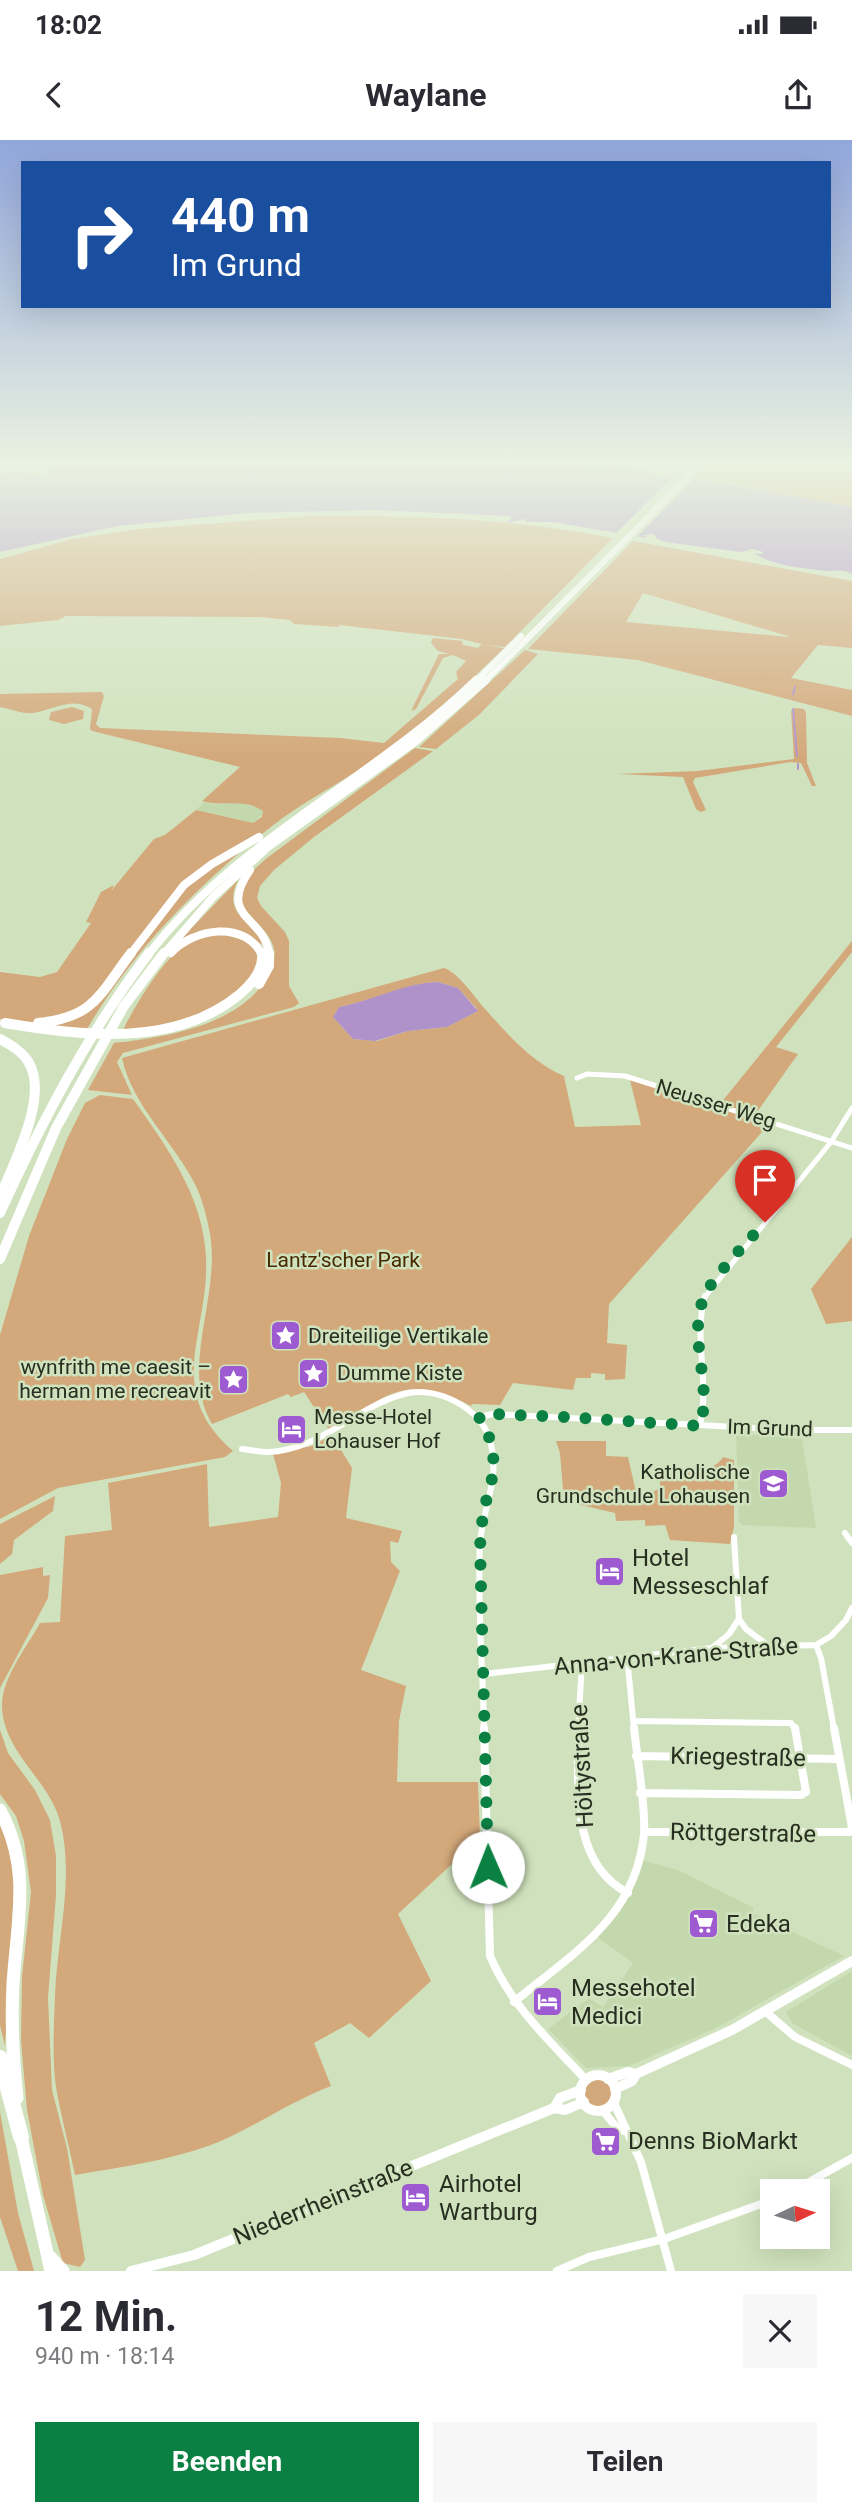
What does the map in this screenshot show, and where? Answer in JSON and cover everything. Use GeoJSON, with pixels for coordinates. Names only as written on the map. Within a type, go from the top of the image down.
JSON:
{"type":"FeatureCollection","features":[{"type":"Feature","properties":{"kind":"highway"},"geometry":{"type":"LineString","coordinates":[[2,1025],[51,1023],[78,1016],[88,1009],[184,885],[212,864],[289,821],[395,748],[415,743],[467,699],[597,563]]}},
{"type":"Feature","properties":{"kind":"highway"},"geometry":{"type":"LineString","coordinates":[[0,1259],[56,1128],[124,1006],[194,916],[237,874],[286,833],[405,745],[507,655],[600,563]]}},
{"type":"Feature","properties":{"kind":"highway"},"geometry":{"type":"LineString","coordinates":[[0,1213],[62,1083],[136,970],[202,895],[289,821]]}},
{"type":"Feature","properties":{"kind":"highway"},"geometry":{"type":"LineString","coordinates":[[2,1025],[73,1035],[129,1037],[176,1031],[220,1014],[248,995],[265,977],[271,960],[270,946],[242,914],[235,896],[245,875],[286,833]]}},
{"type":"Feature","properties":{"kind":"highway"},"geometry":{"type":"LineString","coordinates":[[124,1006],[148,983],[175,948],[190,937],[212,932],[238,933],[253,940],[262,951],[262,964],[255,979],[229,1003],[183,1024],[129,1037]]}},
{"type":"Feature","properties":{"kind":"highway"},"geometry":{"type":"LineString","coordinates":[[0,1039],[20,1051],[27,1059],[34,1080],[23,1139],[0,1197]]}},
{"type":"Feature","properties":{"kind":"highway"},"geometry":{"type":"LineString","coordinates":[[0,2058],[21,2137]]}},
{"type":"Feature","properties":{"kind":"main road"},"geometry":{"type":"LineString","coordinates":[[0,1810],[13,1833],[22,1872],[12,2022],[21,2137],[51,2271]]}},
{"type":"Feature","properties":{"kind":"main road"},"geometry":{"type":"LineString","coordinates":[[46,2251],[63,2271]]}},
{"type":"Feature","properties":{"kind":"street","name":"Neusser Weg"},"geometry":{"type":"LineString","coordinates":[[577,1078],[587,1074],[625,1076],[852,1148]]}},
{"type":"Feature","properties":{"kind":"street"},"geometry":{"type":"LineString","coordinates":[[700,1426],[703,1409],[700,1319],[704,1297],[831,1142],[852,1108]]}},
{"type":"Feature","properties":{"kind":"street"},"geometry":{"type":"LineString","coordinates":[[242,1449],[270,1451],[302,1444],[327,1434],[367,1408],[406,1393],[438,1395],[479,1417],[489,1437],[495,1467],[483,1513],[480,1546],[489,1945],[498,1979],[584,2091],[594,2111],[603,2111],[614,2103]]}},
{"type":"Feature","properties":{"kind":"street","name":"Im Grund"},"geometry":{"type":"LineString","coordinates":[[479,1417],[493,1414],[554,1416],[700,1426],[852,1430]]}},
{"type":"Feature","properties":{"kind":"street"},"geometry":{"type":"LineString","coordinates":[[845,1533],[852,1543]]}},
{"type":"Feature","properties":{"kind":"street"},"geometry":{"type":"LineString","coordinates":[[734,1537],[739,1619],[746,1629],[770,1647]]}},
{"type":"Feature","properties":{"kind":"street","name":"Anna-von-Krane-Straße"},"geometry":{"type":"LineString","coordinates":[[484,1674],[712,1648],[816,1645],[831,1636],[846,1620],[852,1608]]}},
{"type":"Feature","properties":{"kind":"street"},"geometry":{"type":"LineString","coordinates":[[712,1648],[729,1634],[739,1619]]}},
{"type":"Feature","properties":{"kind":"street"},"geometry":{"type":"LineString","coordinates":[[816,1645],[821,1658],[852,1827],[849,1832],[842,1834]]}},
{"type":"Feature","properties":{"kind":"street"},"geometry":{"type":"LineString","coordinates":[[514,2002],[608,1923],[628,1892],[638,1868],[644,1832],[627,1656]]}},
{"type":"Feature","properties":{"kind":"street","name":"Höltystraße"},"geometry":{"type":"LineString","coordinates":[[582,1662],[578,1685],[577,1730],[582,1824],[588,1852],[602,1874],[612,1885],[628,1892]]}},
{"type":"Feature","properties":{"kind":"street"},"geometry":{"type":"LineString","coordinates":[[634,1721],[790,1723],[795,1727],[804,1794],[640,1793]]}},
{"type":"Feature","properties":{"kind":"street","name":"Kriegestraße"},"geometry":{"type":"LineString","coordinates":[[636,1756],[839,1759]]}},
{"type":"Feature","properties":{"kind":"street","name":"Röttgerstraße"},"geometry":{"type":"LineString","coordinates":[[644,1832],[842,1834]]}},
{"type":"Feature","properties":{"kind":"street"},"geometry":{"type":"LineString","coordinates":[[671,2271],[664,2239],[627,2132],[626,2122],[614,2103],[611,2084],[632,2081],[636,2074],[732,2030],[852,1961]]}},
{"type":"Feature","properties":{"kind":"street"},"geometry":{"type":"LineString","coordinates":[[765,2012],[795,2037],[852,2065]]}},
{"type":"Feature","properties":{"kind":"street","name":"Niederrheinstraße"},"geometry":{"type":"LineString","coordinates":[[131,2271],[170,2263],[554,2108],[565,2110],[596,2076],[611,2084]]}},
{"type":"Feature","properties":{"kind":"street"},"geometry":{"type":"LineString","coordinates":[[603,2111],[618,2129],[627,2132]]}},
{"type":"Feature","properties":{"kind":"street"},"geometry":{"type":"LineString","coordinates":[[814,2179],[852,2158]]}},
{"type":"Feature","properties":{"kind":"street"},"geometry":{"type":"LineString","coordinates":[[557,2271],[589,2257],[664,2239],[760,2204]]}},
{"type":"Feature","properties":{"kind":"street","name":"Niederrheinstraße"},"geometry":{"type":"LineString","coordinates":[[159,2271],[170,2263]]}},
{"type":"Feature","properties":{"kind":"shaded area"},"geometry":{"type":"Polygon","coordinates":[[[852,563],[852,574],[844,571],[780,564],[852,563]]]}},
{"type":"Feature","properties":{"kind":"shaded area"},"geometry":{"type":"Polygon","coordinates":[[[204,802],[216,805],[235,802],[261,808],[263,814],[253,823],[196,810],[204,802]]]}},
{"type":"Feature","properties":{"kind":"shaded area"},"geometry":{"type":"Polygon","coordinates":[[[438,982],[458,988],[478,1011],[447,1027],[408,1031],[375,1041],[353,1039],[333,1017],[339,1007],[412,985],[438,982]]]}},
{"type":"Feature","properties":{"kind":"shaded area","name":"Katholische Grundschule Lohausen"},"geometry":{"type":"Polygon","coordinates":[[[736,1435],[802,1438],[816,1528],[742,1525],[739,1522],[736,1435]]]}},
{"type":"Feature","properties":{"kind":"shaded area"},"geometry":{"type":"Polygon","coordinates":[[[642,1860],[678,1870],[754,1908],[752,1913],[844,1956],[714,2029],[629,2066],[586,2068],[548,2029],[589,1998],[603,2007],[633,1963],[593,1934],[608,1919],[642,1860]]]}},
{"type":"Feature","properties":{"kind":"shaded area"},"geometry":{"type":"Polygon","coordinates":[[[852,1971],[852,2056],[792,2023],[786,2012],[852,1971]]]}},
{"type":"Feature","properties":{"kind":"green space"},"geometry":{"type":"Polygon","coordinates":[[[0,563],[588,563],[505,647],[485,645],[504,648],[433,714],[374,760],[272,826],[193,895],[146,946],[86,1031],[0,1019],[0,972],[40,977],[57,972],[91,923],[86,922],[101,892],[114,885],[111,891],[154,839],[165,835],[196,810],[253,823],[262,817],[263,811],[248,805],[202,801],[240,767],[92,731],[92,709],[85,705],[70,704],[25,713],[0,707],[0,694],[102,692],[104,696],[96,724],[100,728],[340,738],[384,743],[458,679],[456,672],[466,661],[453,655],[443,658],[416,709],[411,711],[439,654],[449,654],[438,651],[431,643],[433,638],[462,641],[463,645],[478,648],[482,644],[462,639],[339,625],[294,624],[290,620],[260,617],[66,616],[58,620],[0,626],[0,563]]]}},
{"type":"Feature","properties":{"kind":"green space"},"geometry":{"type":"Polygon","coordinates":[[[611,563],[756,563],[852,581],[852,648],[818,645],[791,678],[852,690],[852,716],[638,660],[528,649],[611,563]],[[643,593],[626,622],[788,637],[643,593]]]}},
{"type":"Feature","properties":{"kind":"green space"},"geometry":{"type":"Polygon","coordinates":[[[525,650],[538,654],[480,714],[436,749],[419,747],[525,650]]]}},
{"type":"Feature","properties":{"kind":"green space"},"geometry":{"type":"Polygon","coordinates":[[[72,707],[84,711],[83,719],[64,724],[49,720],[51,712],[72,707]]]}},
{"type":"Feature","properties":{"kind":"green space"},"geometry":{"type":"Polygon","coordinates":[[[795,708],[804,709],[806,713],[807,763],[816,786],[812,786],[801,763],[790,762],[695,778],[693,782],[706,810],[701,812],[696,809],[683,777],[618,774],[698,771],[794,759],[791,711],[795,708]]]}},
{"type":"Feature","properties":{"kind":"green space"},"geometry":{"type":"Polygon","coordinates":[[[415,748],[433,751],[314,837],[274,870],[260,886],[257,898],[261,906],[285,932],[289,941],[289,986],[299,1003],[294,1007],[123,1053],[117,1062],[132,1095],[88,1090],[114,1043],[200,1026],[240,1006],[256,992],[268,975],[274,953],[271,941],[246,910],[239,896],[251,872],[415,748]]]}},
{"type":"Feature","properties":{"kind":"green space"},"geometry":{"type":"Polygon","coordinates":[[[238,880],[233,901],[236,909],[264,946],[247,934],[191,934],[181,939],[238,880]]]}},
{"type":"Feature","properties":{"kind":"green space"},"geometry":{"type":"Polygon","coordinates":[[[223,934],[252,943],[259,960],[250,980],[239,992],[225,1002],[192,1017],[122,1032],[144,993],[174,954],[196,938],[223,934]]]}},
{"type":"Feature","properties":{"kind":"green space"},"geometry":{"type":"Polygon","coordinates":[[[852,941],[852,952],[776,1047],[798,1054],[755,1115],[720,1104],[852,941]]]}},
{"type":"Feature","properties":{"kind":"green space","name":"Lantz'scher Park"},"geometry":{"type":"Polygon","coordinates":[[[444,968],[461,980],[522,1048],[564,1076],[575,1127],[641,1125],[630,1080],[770,1123],[609,1304],[607,1343],[627,1345],[625,1379],[605,1380],[605,1374],[591,1373],[591,1378],[576,1378],[573,1390],[513,1383],[500,1405],[471,1406],[447,1395],[411,1389],[381,1399],[329,1430],[304,1392],[291,1397],[288,1394],[212,1424],[203,1402],[199,1379],[212,1258],[206,1216],[197,1188],[135,1092],[122,1058],[444,968]],[[438,982],[425,983],[339,1007],[333,1017],[353,1039],[377,1041],[408,1031],[447,1027],[477,1009],[458,988],[438,982]]]}},
{"type":"Feature","properties":{"kind":"green space"},"geometry":{"type":"Polygon","coordinates":[[[100,1095],[133,1099],[170,1154],[191,1193],[198,1213],[206,1257],[205,1284],[194,1359],[194,1382],[199,1405],[212,1428],[233,1451],[225,1457],[58,1488],[0,1519],[0,1335],[29,1236],[67,1139],[85,1103],[100,1095]]]}},
{"type":"Feature","properties":{"kind":"green space"},"geometry":{"type":"Polygon","coordinates":[[[852,1237],[852,1321],[826,1324],[811,1289],[852,1237]]]}},
{"type":"Feature","properties":{"kind":"green space"},"geometry":{"type":"Polygon","coordinates":[[[332,1435],[352,1468],[346,1518],[402,1531],[398,1543],[390,1541],[391,1562],[400,1571],[361,1670],[406,1686],[399,1721],[397,1782],[478,1782],[480,1838],[398,1914],[431,1981],[369,2038],[350,2023],[314,2043],[331,2086],[194,2151],[75,2175],[58,2098],[54,2065],[56,1974],[66,1886],[64,1843],[54,1806],[9,1736],[4,1721],[3,1693],[16,1662],[40,1623],[60,1622],[65,1536],[112,1530],[108,1483],[207,1464],[209,1527],[278,1517],[281,1483],[273,1454],[312,1446],[332,1435]]]}},
{"type":"Feature","properties":{"kind":"green space"},"geometry":{"type":"Polygon","coordinates":[[[556,1441],[606,1441],[606,1456],[628,1457],[636,1492],[651,1493],[660,1488],[660,1475],[666,1471],[688,1470],[689,1466],[712,1467],[723,1457],[734,1460],[734,1527],[730,1544],[670,1540],[665,1525],[645,1526],[645,1520],[616,1521],[615,1513],[564,1501],[560,1453],[556,1441]]]}},
{"type":"Feature","properties":{"kind":"green space"},"geometry":{"type":"Polygon","coordinates":[[[55,1496],[53,1511],[14,1540],[12,1554],[0,1564],[0,1524],[55,1496]]]}},
{"type":"Feature","properties":{"kind":"green space"},"geometry":{"type":"Polygon","coordinates":[[[43,1567],[43,1576],[50,1575],[48,1598],[0,1688],[0,1575],[43,1567]]]}},
{"type":"Feature","properties":{"kind":"green space"},"geometry":{"type":"Polygon","coordinates":[[[0,1730],[8,1753],[35,1790],[50,1820],[56,1856],[56,1895],[48,1998],[52,2090],[67,2148],[85,2260],[80,2267],[63,2263],[43,2195],[27,2110],[21,2040],[22,1977],[31,1892],[24,1841],[16,1816],[0,1794],[0,1730]]]}},
{"type":"Feature","properties":{"kind":"green space"},"geometry":{"type":"Polygon","coordinates":[[[0,1825],[8,1839],[15,1872],[5,2046],[0,2025],[0,1825]]]}},
{"type":"Feature","properties":{"kind":"green space"},"geometry":{"type":"Polygon","coordinates":[[[598,2080],[607,2084],[611,2093],[607,2102],[598,2106],[589,2102],[585,2093],[589,2084],[598,2080]]]}},
{"type":"Feature","properties":{"kind":"green space"},"geometry":{"type":"Polygon","coordinates":[[[0,2112],[18,2213],[34,2271],[18,2271],[0,2217],[0,2112]]]}},
{"type":"Feature","properties":{"kind":"waterway"},"geometry":{"type":"LineString","coordinates":[[793,694],[795,687]]}},
{"type":"Feature","properties":{"kind":"waterway"},"geometry":{"type":"LineString","coordinates":[[793,709],[797,756]]}},
{"type":"Feature","properties":{"kind":"waterway"},"geometry":{"type":"LineString","coordinates":[[798,764],[798,769]]}},
{"type":"Feature","properties":{"kind":"place","name":"Dreiteilige Vertikale"},"geometry":{"type":"Point","coordinates":[285,1336]}},
{"type":"Feature","properties":{"kind":"place","name":"Dumme Kiste"},"geometry":{"type":"Point","coordinates":[314,1373]}},
{"type":"Feature","properties":{"kind":"place","name":"wynfrith me caesit – herman me recreavit"},"geometry":{"type":"Point","coordinates":[234,1379]}},
{"type":"Feature","properties":{"kind":"place","name":"Messe-Hotel Lohauser Hof"},"geometry":{"type":"Point","coordinates":[291,1429]}},
{"type":"Feature","properties":{"kind":"place","name":"Katholische Grundschule Lohausen"},"geometry":{"type":"Point","coordinates":[773,1484]}},
{"type":"Feature","properties":{"kind":"place","name":"Hotel Messeschlaf"},"geometry":{"type":"Point","coordinates":[609,1572]}},
{"type":"Feature","properties":{"kind":"place","name":"Edeka"},"geometry":{"type":"Point","coordinates":[703,1924]}},
{"type":"Feature","properties":{"kind":"place","name":"Messehotel Medici"},"geometry":{"type":"Point","coordinates":[548,2002]}},
{"type":"Feature","properties":{"kind":"place","name":"Denns BioMarkt"},"geometry":{"type":"Point","coordinates":[605,2141]}},
{"type":"Feature","properties":{"kind":"place","name":"Airhotel Wartburg"},"geometry":{"type":"Point","coordinates":[416,2198]}},
{"type":"Feature","properties":{"kind":"route"},"geometry":{"type":"LineString","coordinates":[[488,1867],[480,1546],[484,1507],[492,1487],[495,1467],[489,1437],[479,1417],[493,1414],[700,1426],[703,1417],[700,1319],[704,1297],[765,1222]]}}]}
